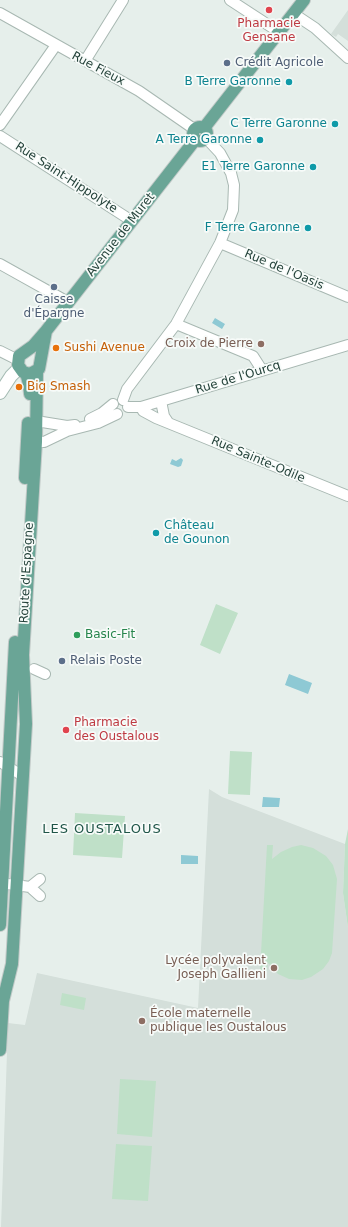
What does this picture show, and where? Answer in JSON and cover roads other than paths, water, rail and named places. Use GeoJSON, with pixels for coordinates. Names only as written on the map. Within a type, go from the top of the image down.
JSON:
{"type":"FeatureCollection","features":[{"type":"Feature","properties":{"kind":"main road","name":"Avenue de Muret"},"geometry":{"type":"LineString","coordinates":[[28,366],[35,352],[28,351],[46,331],[279,32],[297,17],[304,0]]}},
{"type":"Feature","properties":{"kind":"main road","name":"Avenue de Muret"},"geometry":{"type":"LineString","coordinates":[[28,366],[46,331]]}},
{"type":"Feature","properties":{"kind":"main road"},"geometry":{"type":"LineString","coordinates":[[0,392],[11,376],[28,366]]}},
{"type":"Feature","properties":{"kind":"main road","name":"Route d'Espagne"},"geometry":{"type":"LineString","coordinates":[[0,1050],[3,1001],[12,964],[26,724],[23,655],[32,440],[28,366]]}},
{"type":"Feature","properties":{"kind":"main road","name":"Route d'Espagne"},"geometry":{"type":"LineString","coordinates":[[0,925],[4,764],[32,440]]}},
{"type":"Feature","properties":{"kind":"street"},"geometry":{"type":"LineString","coordinates":[[85,61],[123,0]]}},
{"type":"Feature","properties":{"kind":"street"},"geometry":{"type":"LineString","coordinates":[[230,0],[279,32]]}},
{"type":"Feature","properties":{"kind":"street","name":"Rue Fieux"},"geometry":{"type":"LineString","coordinates":[[0,13],[139,91],[200,134],[222,157],[231,173],[234,185],[233,210],[220,243],[176,324],[127,389],[121,404]]}},
{"type":"Feature","properties":{"kind":"street"},"geometry":{"type":"LineString","coordinates":[[297,17],[304,24],[318,32],[347,55]]}},
{"type":"Feature","properties":{"kind":"street"},"geometry":{"type":"LineString","coordinates":[[0,125],[56,45]]}},
{"type":"Feature","properties":{"kind":"street","name":"Rue Saint-Hippolyte"},"geometry":{"type":"LineString","coordinates":[[0,136],[132,221]]}},
{"type":"Feature","properties":{"kind":"street","name":"Rue de l'Oasis"},"geometry":{"type":"LineString","coordinates":[[220,243],[348,297]]}},
{"type":"Feature","properties":{"kind":"street"},"geometry":{"type":"LineString","coordinates":[[0,264],[68,302]]}},
{"type":"Feature","properties":{"kind":"street"},"geometry":{"type":"LineString","coordinates":[[176,324],[242,353],[253,356],[262,370]]}},
{"type":"Feature","properties":{"kind":"street","name":"Rue de l'Ourcq"},"geometry":{"type":"LineString","coordinates":[[121,404],[141,407],[249,373],[348,345]]}},
{"type":"Feature","properties":{"kind":"street"},"geometry":{"type":"LineString","coordinates":[[0,351],[28,366]]}},
{"type":"Feature","properties":{"kind":"street"},"geometry":{"type":"LineString","coordinates":[[242,353],[246,359],[249,373]]}},
{"type":"Feature","properties":{"kind":"street"},"geometry":{"type":"LineString","coordinates":[[161,401],[164,416],[168,422]]}},
{"type":"Feature","properties":{"kind":"street"},"geometry":{"type":"LineString","coordinates":[[32,440],[44,442],[67,431],[98,423],[117,414],[114,411],[121,404]]}},
{"type":"Feature","properties":{"kind":"street"},"geometry":{"type":"LineString","coordinates":[[32,422],[67,426],[77,424],[121,404]]}},
{"type":"Feature","properties":{"kind":"street","name":"Rue Sainte-Odile"},"geometry":{"type":"LineString","coordinates":[[141,407],[143,411],[168,422],[348,496]]}},
{"type":"Feature","properties":{"kind":"street"},"geometry":{"type":"LineString","coordinates":[[34,669],[45,674]]}},
{"type":"Feature","properties":{"kind":"street"},"geometry":{"type":"LineString","coordinates":[[4,764],[23,776]]}},
{"type":"Feature","properties":{"kind":"street"},"geometry":{"type":"LineString","coordinates":[[30,887],[40,878]]}},
{"type":"Feature","properties":{"kind":"street"},"geometry":{"type":"LineString","coordinates":[[2,884],[30,887],[40,896]]}},
{"type":"Feature","properties":{"kind":"water"},"geometry":{"type":"Polygon","coordinates":[[[215,318],[225,324],[222,329],[212,323],[215,318]]]}},
{"type":"Feature","properties":{"kind":"water"},"geometry":{"type":"Polygon","coordinates":[[[181,458],[183,460],[181,466],[178,467],[170,464],[172,459],[176,461],[181,458]]]}},
{"type":"Feature","properties":{"kind":"water"},"geometry":{"type":"Polygon","coordinates":[[[289,674],[312,683],[308,694],[285,685],[289,674]]]}},
{"type":"Feature","properties":{"kind":"water"},"geometry":{"type":"Polygon","coordinates":[[[263,797],[280,798],[279,807],[262,807],[263,797]]]}},
{"type":"Feature","properties":{"kind":"water"},"geometry":{"type":"Polygon","coordinates":[[[181,855],[198,856],[198,864],[181,864],[181,855]]]}},
{"type":"Feature","properties":{"kind":"place","name":"Pharmacie Gensane"},"geometry":{"type":"Point","coordinates":[269,10]}},
{"type":"Feature","properties":{"kind":"place","name":"Crédit Agricole"},"geometry":{"type":"Point","coordinates":[227,63]}},
{"type":"Feature","properties":{"kind":"place","name":"B Terre Garonne"},"geometry":{"type":"Point","coordinates":[289,82]}},
{"type":"Feature","properties":{"kind":"place","name":"C Terre Garonne"},"geometry":{"type":"Point","coordinates":[335,124]}},
{"type":"Feature","properties":{"kind":"place","name":"A Terre Garonne"},"geometry":{"type":"Point","coordinates":[260,140]}},
{"type":"Feature","properties":{"kind":"place","name":"E1 Terre Garonne"},"geometry":{"type":"Point","coordinates":[313,167]}},
{"type":"Feature","properties":{"kind":"place","name":"F Terre Garonne"},"geometry":{"type":"Point","coordinates":[308,228]}},
{"type":"Feature","properties":{"kind":"place","name":"Caisse d'Épargne"},"geometry":{"type":"Point","coordinates":[54,287]}},
{"type":"Feature","properties":{"kind":"place","name":"Croix de Pierre"},"geometry":{"type":"Point","coordinates":[261,344]}},
{"type":"Feature","properties":{"kind":"place","name":"Sushi Avenue"},"geometry":{"type":"Point","coordinates":[56,348]}},
{"type":"Feature","properties":{"kind":"place","name":"Big Smash"},"geometry":{"type":"Point","coordinates":[19,387]}},
{"type":"Feature","properties":{"kind":"place","name":"Château de Gounon"},"geometry":{"type":"Point","coordinates":[156,533]}},
{"type":"Feature","properties":{"kind":"place","name":"Basic-Fit"},"geometry":{"type":"Point","coordinates":[77,635]}},
{"type":"Feature","properties":{"kind":"place","name":"Relais Poste"},"geometry":{"type":"Point","coordinates":[62,661]}},
{"type":"Feature","properties":{"kind":"place","name":"Pharmacie des Oustalous"},"geometry":{"type":"Point","coordinates":[66,730]}},
{"type":"Feature","properties":{"kind":"place","name":"Lycée polyvalent Joseph Gallieni"},"geometry":{"type":"Point","coordinates":[274,968]}},
{"type":"Feature","properties":{"kind":"place","name":"École maternelle publique les Oustalous"},"geometry":{"type":"Point","coordinates":[142,1021]}},
{"type":"Feature","properties":{"kind":"district","name":"LES OUSTALOUS"},"geometry":{"type":"Point","coordinates":[102,830]}}]}
